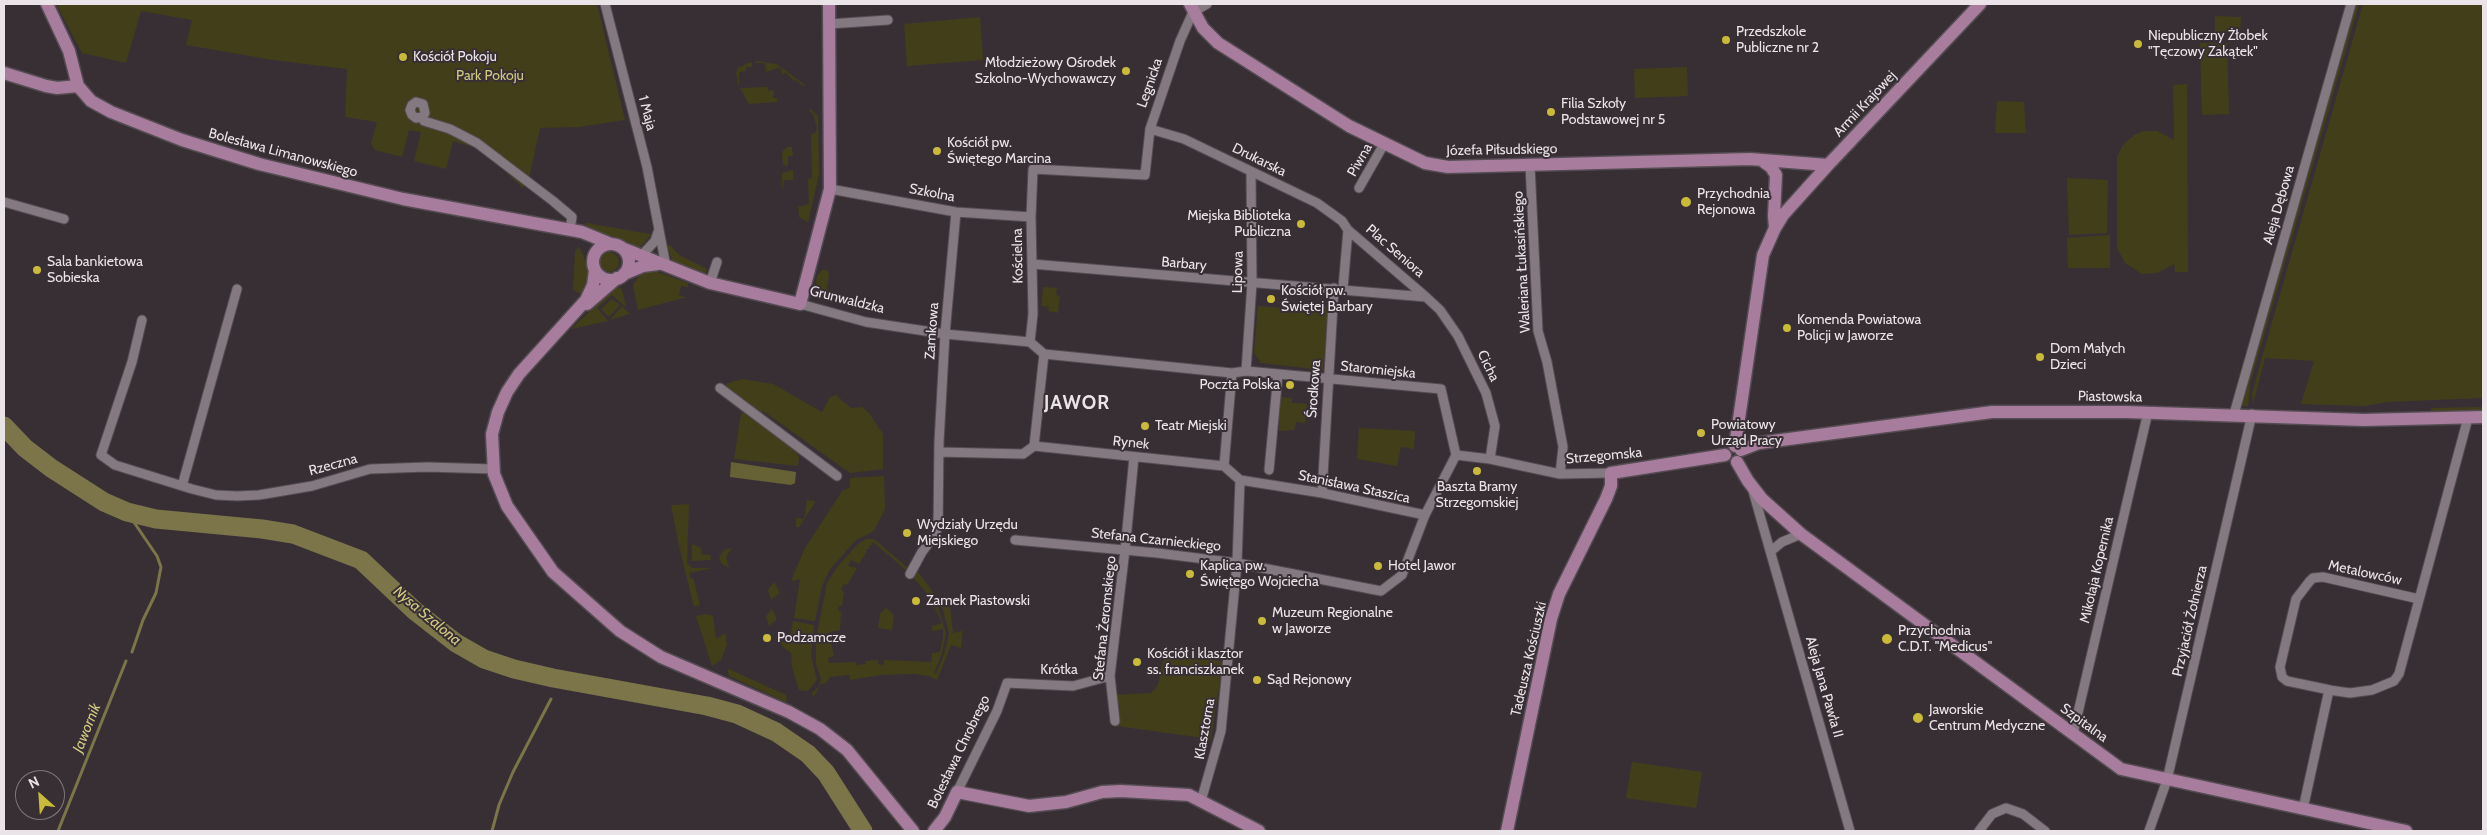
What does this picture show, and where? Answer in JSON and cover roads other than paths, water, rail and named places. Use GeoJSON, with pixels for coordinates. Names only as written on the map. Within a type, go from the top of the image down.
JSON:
{"type":"FeatureCollection","features":[{"type":"Feature","properties":{"kind":"street"},"geometry":{"type":"LineString","coordinates":[[4,73],[57,88],[78,86],[69,52],[47,4]]}},
{"type":"Feature","properties":{"kind":"street","name":"1 Maja"},"geometry":{"type":"LineString","coordinates":[[605,4],[647,167],[665,261],[661,263]]}},
{"type":"Feature","properties":{"kind":"street"},"geometry":{"type":"LineString","coordinates":[[800,304],[830,189],[829,4]]}},
{"type":"Feature","properties":{"kind":"street"},"geometry":{"type":"LineString","coordinates":[[1191,8],[1207,4]]}},
{"type":"Feature","properties":{"kind":"street","name":"Armii Krajowej"},"geometry":{"type":"LineString","coordinates":[[1737,453],[1738,428],[1764,255],[1776,228],[1799,196],[1980,4]]}},
{"type":"Feature","properties":{"kind":"street","name":"Aleja Dębowa"},"geometry":{"type":"LineString","coordinates":[[2234,414],[2351,4]]}},
{"type":"Feature","properties":{"kind":"street","name":"Legnicka"},"geometry":{"type":"LineString","coordinates":[[1033,169],[1145,175],[1150,129],[1191,8]]}},
{"type":"Feature","properties":{"kind":"street","name":"Józefa Piłsudskiego"},"geometry":{"type":"LineString","coordinates":[[1191,8],[1203,28],[1218,43],[1349,126],[1425,163],[1448,167],[1750,159],[1764,162],[1828,165]]}},
{"type":"Feature","properties":{"kind":"street"},"geometry":{"type":"LineString","coordinates":[[829,24],[888,20]]}},
{"type":"Feature","properties":{"kind":"street","name":"Bolesława Limanowskiego"},"geometry":{"type":"LineString","coordinates":[[78,86],[91,101],[111,112],[182,140],[259,164],[403,199],[571,223],[593,236],[617,246]]}},
{"type":"Feature","properties":{"kind":"street"},"geometry":{"type":"LineString","coordinates":[[422,117],[424,121],[465,136],[477,143],[571,223],[595,254]]}},
{"type":"Feature","properties":{"kind":"street","name":"Drukarska"},"geometry":{"type":"LineString","coordinates":[[1150,129],[1184,140],[1234,162],[1251,173],[1317,203],[1342,221],[1348,230]]}},
{"type":"Feature","properties":{"kind":"street","name":"Piwna"},"geometry":{"type":"LineString","coordinates":[[1359,188],[1384,144]]}},
{"type":"Feature","properties":{"kind":"street","name":"Armii Krajowej"},"geometry":{"type":"LineString","coordinates":[[1764,162],[1771,167],[1776,175],[1774,216],[1776,228]]}},
{"type":"Feature","properties":{"kind":"street","name":"Waleriana Łukasińskiego"},"geometry":{"type":"LineString","coordinates":[[1530,165],[1538,331],[1546,362],[1562,447],[1560,474]]}},
{"type":"Feature","properties":{"kind":"street","name":"Kościelna"},"geometry":{"type":"LineString","coordinates":[[1030,342],[1033,169]]}},
{"type":"Feature","properties":{"kind":"street","name":"Lipowa"},"geometry":{"type":"LineString","coordinates":[[1246,371],[1252,283],[1251,173]]}},
{"type":"Feature","properties":{"kind":"street","name":"Szkolna"},"geometry":{"type":"LineString","coordinates":[[830,189],[956,212],[1031,217]]}},
{"type":"Feature","properties":{"kind":"street"},"geometry":{"type":"LineString","coordinates":[[4,202],[64,219]]}},
{"type":"Feature","properties":{"kind":"street","name":"Zamkowa"},"geometry":{"type":"LineString","coordinates":[[910,574],[922,552],[935,535],[938,526],[939,452],[945,334],[956,212]]}},
{"type":"Feature","properties":{"kind":"street","name":"Plac Seniora"},"geometry":{"type":"LineString","coordinates":[[1348,230],[1338,288],[1426,297]]}},
{"type":"Feature","properties":{"kind":"street","name":"Plac Seniora"},"geometry":{"type":"LineString","coordinates":[[1348,230],[1426,297]]}},
{"type":"Feature","properties":{"kind":"street"},"geometry":{"type":"LineString","coordinates":[[641,256],[656,241],[658,232]]}},
{"type":"Feature","properties":{"kind":"street"},"geometry":{"type":"LineString","coordinates":[[577,312],[590,293],[595,270],[593,259],[595,254],[602,247],[617,246],[629,260],[621,276],[577,312],[519,374],[507,392],[498,412],[492,434],[493,469],[499,490],[516,522],[541,557],[570,588],[620,631],[661,657],[789,712],[820,729],[847,750],[913,831]]}},
{"type":"Feature","properties":{"kind":"street","name":"Grunwaldzka"},"geometry":{"type":"LineString","coordinates":[[617,246],[710,283],[866,322],[945,334],[1030,342]]}},
{"type":"Feature","properties":{"kind":"street"},"geometry":{"type":"LineString","coordinates":[[710,283],[717,262]]}},
{"type":"Feature","properties":{"kind":"street"},"geometry":{"type":"LineString","coordinates":[[595,270],[605,279],[621,276],[643,266],[661,263]]}},
{"type":"Feature","properties":{"kind":"street","name":"Barbary"},"geometry":{"type":"LineString","coordinates":[[1032,264],[1142,271],[1150,275],[1338,288]]}},
{"type":"Feature","properties":{"kind":"street","name":"Środkowa"},"geometry":{"type":"LineString","coordinates":[[1322,493],[1328,378],[1338,288]]}},
{"type":"Feature","properties":{"kind":"street"},"geometry":{"type":"LineString","coordinates":[[182,486],[228,328],[237,289]]}},
{"type":"Feature","properties":{"kind":"street","name":"Cicha"},"geometry":{"type":"LineString","coordinates":[[1426,297],[1440,310],[1458,336],[1486,394],[1495,426],[1490,459]]}},
{"type":"Feature","properties":{"kind":"street","name":"Rzeczna"},"geometry":{"type":"LineString","coordinates":[[142,320],[132,362],[101,455],[115,465],[216,495],[259,495],[312,486],[370,469],[427,467],[493,469]]}},
{"type":"Feature","properties":{"kind":"street"},"geometry":{"type":"LineString","coordinates":[[1030,342],[1044,354],[1232,373],[1246,371]]}},
{"type":"Feature","properties":{"kind":"street"},"geometry":{"type":"LineString","coordinates":[[939,452],[1023,454],[1034,446],[1044,354]]}},
{"type":"Feature","properties":{"kind":"street","name":"Staromiejska"},"geometry":{"type":"LineString","coordinates":[[1246,371],[1441,389],[1456,455]]}},
{"type":"Feature","properties":{"kind":"street"},"geometry":{"type":"LineString","coordinates":[[1232,373],[1224,466],[1240,480]]}},
{"type":"Feature","properties":{"kind":"street"},"geometry":{"type":"LineString","coordinates":[[1269,470],[1278,374]]}},
{"type":"Feature","properties":{"kind":"street"},"geometry":{"type":"LineString","coordinates":[[720,388],[837,476]]}},
{"type":"Feature","properties":{"kind":"street","name":"Piastowska"},"geometry":{"type":"LineString","coordinates":[[1737,453],[1755,444],[1992,412],[2252,414],[2364,420],[2483,417]]}},
{"type":"Feature","properties":{"kind":"street","name":"Mikołaja Kopernika"},"geometry":{"type":"LineString","coordinates":[[2073,734],[2148,412]]}},
{"type":"Feature","properties":{"kind":"street","name":"Przyjaciół Żołnierza"},"geometry":{"type":"LineString","coordinates":[[2149,831],[2167,780],[2252,414]]}},
{"type":"Feature","properties":{"kind":"street","name":"Metalowców"},"geometry":{"type":"LineString","coordinates":[[2419,599],[2323,577],[2314,578],[2296,599],[2280,666],[2282,677],[2288,681],[2330,690],[2358,693],[2394,681],[2399,674],[2468,418]]}},
{"type":"Feature","properties":{"kind":"street"},"geometry":{"type":"LineString","coordinates":[[1738,428],[1746,438],[1755,444]]}},
{"type":"Feature","properties":{"kind":"street","name":"Rynek"},"geometry":{"type":"LineString","coordinates":[[1034,446],[1224,466]]}},
{"type":"Feature","properties":{"kind":"street","name":"Strzegomska"},"geometry":{"type":"LineString","coordinates":[[1456,455],[1490,459],[1560,474],[1611,473],[1725,455],[1728,461],[1737,453]]}},
{"type":"Feature","properties":{"kind":"street","name":"Szpitalna"},"geometry":{"type":"LineString","coordinates":[[1737,453],[1752,488],[1802,534],[2121,769],[2406,831]]}},
{"type":"Feature","properties":{"kind":"street","name":"Stanisława Staszica"},"geometry":{"type":"LineString","coordinates":[[1240,480],[1322,493],[1425,515],[1456,455]]}},
{"type":"Feature","properties":{"kind":"street","name":"Stefana Żeromskiego"},"geometry":{"type":"LineString","coordinates":[[1115,721],[1110,676],[1134,457]]}},
{"type":"Feature","properties":{"kind":"street","name":"Tadeusza Kościuszki"},"geometry":{"type":"LineString","coordinates":[[1507,831],[1551,619],[1559,594],[1606,499],[1611,486],[1611,473]]}},
{"type":"Feature","properties":{"kind":"street","name":"Klasztorna"},"geometry":{"type":"LineString","coordinates":[[1201,801],[1222,731],[1237,563],[1240,480]]}},
{"type":"Feature","properties":{"kind":"street","name":"Aleja Jana Pawła II"},"geometry":{"type":"LineString","coordinates":[[1752,488],[1850,831]]}},
{"type":"Feature","properties":{"kind":"street","name":"Stefana Czarnieckiego"},"geometry":{"type":"LineString","coordinates":[[1016,540],[1237,563],[1381,591],[1402,575],[1425,515]]}},
{"type":"Feature","properties":{"kind":"street"},"geometry":{"type":"LineString","coordinates":[[1771,551],[1782,542],[1802,534]]}},
{"type":"Feature","properties":{"kind":"street","name":"Krótka"},"geometry":{"type":"LineString","coordinates":[[1007,683],[1074,686],[1110,676]]}},
{"type":"Feature","properties":{"kind":"street","name":"Bolesława Chrobrego"},"geometry":{"type":"LineString","coordinates":[[934,831],[945,817],[997,711],[1007,683]]}},
{"type":"Feature","properties":{"kind":"street"},"geometry":{"type":"LineString","coordinates":[[2303,809],[2330,690]]}},
{"type":"Feature","properties":{"kind":"street"},"geometry":{"type":"LineString","coordinates":[[956,792],[1029,806],[1066,802],[1102,792],[1184,794],[1258,831]]}},
{"type":"Feature","properties":{"kind":"street"},"geometry":{"type":"LineString","coordinates":[[1979,831],[1992,814],[2006,808],[2023,814],[2045,831]]}},
{"type":"Feature","properties":{"kind":"waterway","name":"Nysa Szalona"},"geometry":{"type":"LineString","coordinates":[[4,426],[25,448],[51,468],[104,502],[127,512],[156,519],[262,529],[293,534],[361,560],[415,611],[456,643],[484,659],[514,669],[553,678],[707,706],[737,714],[776,732],[808,754],[826,773],[863,831]]}},
{"type":"Feature","properties":{"kind":"waterway","name":"Jawornik"},"geometry":{"type":"LineString","coordinates":[[127,512],[157,556],[161,567],[156,593],[143,620],[132,652]]}},
{"type":"Feature","properties":{"kind":"waterway","name":"Jawornik"},"geometry":{"type":"LineString","coordinates":[[58,831],[126,661]]}},
{"type":"Feature","properties":{"kind":"waterway"},"geometry":{"type":"LineString","coordinates":[[492,831],[499,805],[513,772],[551,699]]}},
{"type":"Feature","properties":{"kind":"place","name":"Przedszkole Publiczne nr 2"},"geometry":{"type":"Point","coordinates":[1726,40]}},
{"type":"Feature","properties":{"kind":"place","name":"Niepubliczny Żłobek \"Tęczowy Zakątek\""},"geometry":{"type":"Point","coordinates":[2138,44]}},
{"type":"Feature","properties":{"kind":"place","name":"Kościół Pokoju"},"geometry":{"type":"Point","coordinates":[403,57]}},
{"type":"Feature","properties":{"kind":"place","name":"Młodzieżowy Ośrodek Szkolno-Wychowawczy"},"geometry":{"type":"Point","coordinates":[1126,71]}},
{"type":"Feature","properties":{"kind":"place","name":"Filia Szkoły Podstawowej nr 5"},"geometry":{"type":"Point","coordinates":[1551,112]}},
{"type":"Feature","properties":{"kind":"place","name":"Kościół pw. Świętego Marcina"},"geometry":{"type":"Point","coordinates":[937,151]}},
{"type":"Feature","properties":{"kind":"place","name":"Przychodnia Rejonowa"},"geometry":{"type":"Point","coordinates":[1686,202]}},
{"type":"Feature","properties":{"kind":"place","name":"Miejska Biblioteka Publiczna"},"geometry":{"type":"Point","coordinates":[1301,224]}},
{"type":"Feature","properties":{"kind":"place","name":"Sala bankietowa Sobieska"},"geometry":{"type":"Point","coordinates":[37,270]}},
{"type":"Feature","properties":{"kind":"place","name":"Kościół pw. Świętej Barbary"},"geometry":{"type":"Point","coordinates":[1271,299]}},
{"type":"Feature","properties":{"kind":"place","name":"Komenda Powiatowa Policji w Jaworze"},"geometry":{"type":"Point","coordinates":[1787,328]}},
{"type":"Feature","properties":{"kind":"place","name":"Dom Małych Dzieci"},"geometry":{"type":"Point","coordinates":[2040,357]}},
{"type":"Feature","properties":{"kind":"place","name":"Poczta Polska"},"geometry":{"type":"Point","coordinates":[1290,385]}},
{"type":"Feature","properties":{"kind":"place","name":"Teatr Miejski"},"geometry":{"type":"Point","coordinates":[1145,426]}},
{"type":"Feature","properties":{"kind":"place","name":"Powiatowy Urząd Pracy"},"geometry":{"type":"Point","coordinates":[1701,433]}},
{"type":"Feature","properties":{"kind":"place","name":"Baszta Bramy Strzegomskiej"},"geometry":{"type":"Point","coordinates":[1477,471]}},
{"type":"Feature","properties":{"kind":"place","name":"Wydziały Urzędu Miejskiego"},"geometry":{"type":"Point","coordinates":[907,533]}},
{"type":"Feature","properties":{"kind":"place","name":"Hotel Jawor"},"geometry":{"type":"Point","coordinates":[1378,566]}},
{"type":"Feature","properties":{"kind":"place","name":"Kaplica pw. Świętego Wojciecha"},"geometry":{"type":"Point","coordinates":[1190,574]}},
{"type":"Feature","properties":{"kind":"place","name":"Zamek Piastowski"},"geometry":{"type":"Point","coordinates":[916,601]}},
{"type":"Feature","properties":{"kind":"place","name":"Muzeum Regionalne w Jaworze"},"geometry":{"type":"Point","coordinates":[1262,621]}},
{"type":"Feature","properties":{"kind":"place","name":"Podzamcze"},"geometry":{"type":"Point","coordinates":[767,638]}},
{"type":"Feature","properties":{"kind":"place","name":"Przychodnia C.D.T. \"Medicus\""},"geometry":{"type":"Point","coordinates":[1887,639]}},
{"type":"Feature","properties":{"kind":"place","name":"Kościół i klasztor ss. franciszkanek"},"geometry":{"type":"Point","coordinates":[1137,662]}},
{"type":"Feature","properties":{"kind":"place","name":"Sąd Rejonowy"},"geometry":{"type":"Point","coordinates":[1257,680]}},
{"type":"Feature","properties":{"kind":"place","name":"Jaworskie Centrum Medyczne"},"geometry":{"type":"Point","coordinates":[1918,718]}},
{"type":"Feature","properties":{"kind":"district","name":"JAWOR"},"geometry":{"type":"Point","coordinates":[1077,403]}},
{"type":"Feature","properties":{"kind":"park label","name":"Park Pokoju"},"geometry":{"type":"Point","coordinates":[490,76]}}]}
